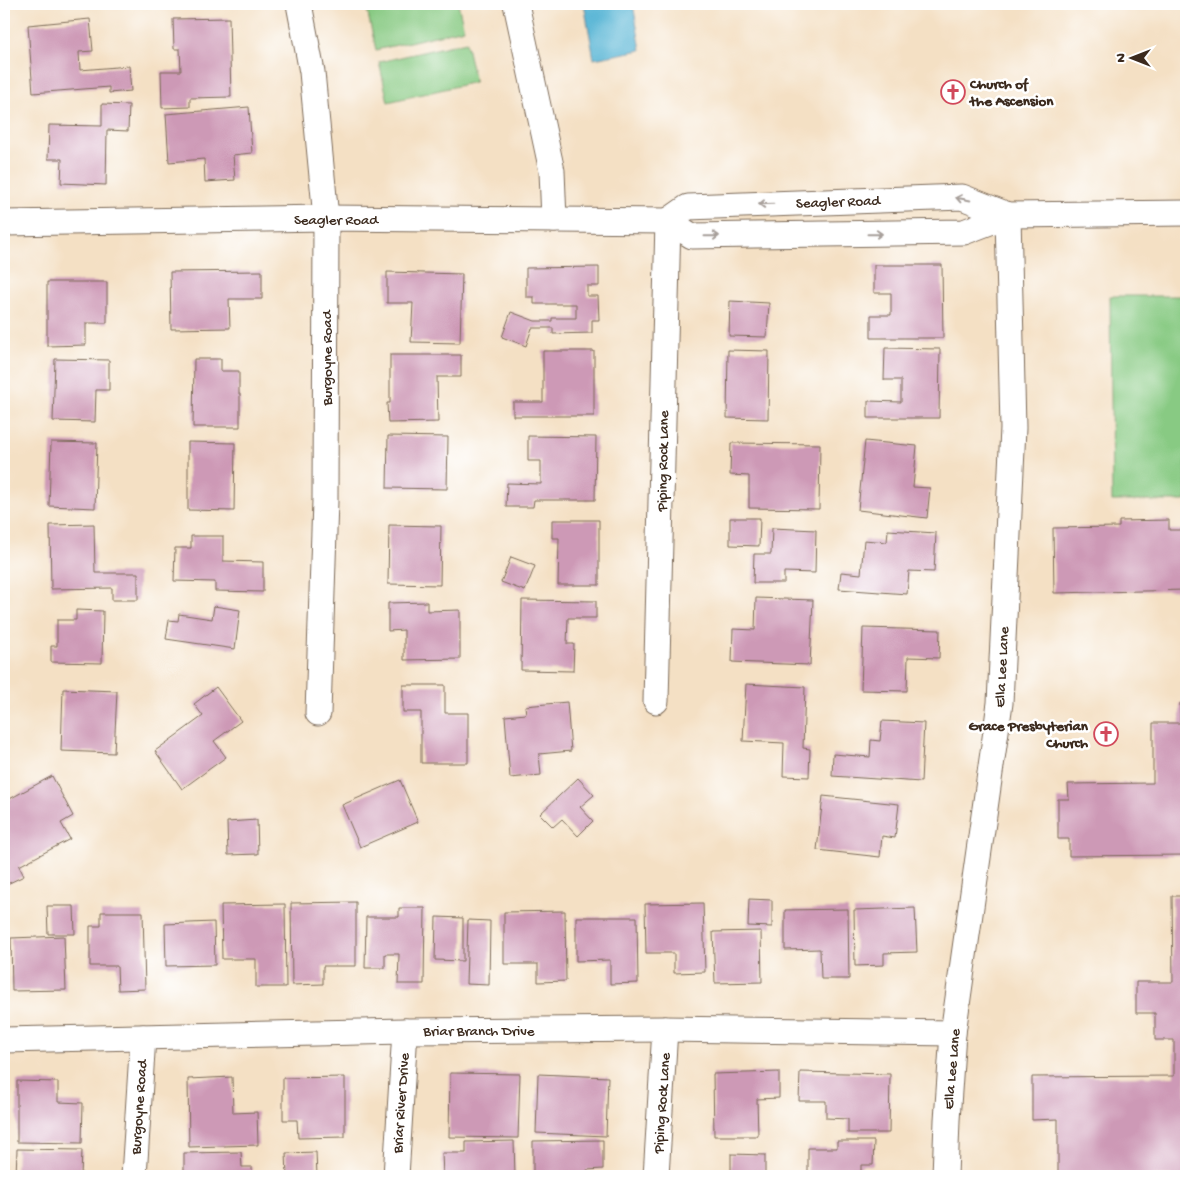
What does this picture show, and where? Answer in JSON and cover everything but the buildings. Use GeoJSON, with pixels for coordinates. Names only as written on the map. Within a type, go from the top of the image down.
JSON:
{"type":"FeatureCollection","features":[{"type":"Feature","properties":{"kind":"street","name":"Burgoyne Road"},"geometry":{"type":"LineString","coordinates":[[299,4],[312,72],[326,218],[325,501],[318,713]]}},
{"type":"Feature","properties":{"kind":"street"},"geometry":{"type":"LineString","coordinates":[[516,4],[552,171],[554,220]]}},
{"type":"Feature","properties":{"kind":"street","name":"Seagler Road"},"geometry":{"type":"LineString","coordinates":[[668,221],[688,207],[962,197],[1008,215]]}},
{"type":"Feature","properties":{"kind":"street","name":"Seagler Road"},"geometry":{"type":"LineString","coordinates":[[4,223],[326,218],[668,221],[692,236],[964,232],[1008,215],[1186,213]]}},
{"type":"Feature","properties":{"kind":"street","name":"Ella Lee Lane"},"geometry":{"type":"LineString","coordinates":[[945,1176],[953,1033],[1000,702],[1013,428],[1008,215]]}},
{"type":"Feature","properties":{"kind":"street","name":"Piping Rock Lane"},"geometry":{"type":"LineString","coordinates":[[656,701],[668,221]]}},
{"type":"Feature","properties":{"kind":"street","name":"Piping Rock Lane"},"geometry":{"type":"LineString","coordinates":[[656,1176],[666,1029]]}},
{"type":"Feature","properties":{"kind":"street","name":"Briar Branch Drive"},"geometry":{"type":"LineString","coordinates":[[4,1040],[405,1031],[666,1029],[953,1033]]}},
{"type":"Feature","properties":{"kind":"street","name":"Briar River Drive"},"geometry":{"type":"LineString","coordinates":[[396,1176],[405,1031]]}},
{"type":"Feature","properties":{"kind":"street","name":"Burgoyne Road"},"geometry":{"type":"LineString","coordinates":[[134,1176],[143,1037]]}},
{"type":"Feature","properties":{"kind":"green space"},"geometry":{"type":"Polygon","coordinates":[[[394,4],[458,4],[464,29],[376,50],[367,10],[394,4]]]}},
{"type":"Feature","properties":{"kind":"green space"},"geometry":{"type":"Polygon","coordinates":[[[466,42],[475,82],[388,102],[379,62],[466,42]]]}},
{"type":"Feature","properties":{"kind":"green space"},"geometry":{"type":"Polygon","coordinates":[[[1110,296],[1186,296],[1186,501],[1112,501],[1110,296]]]}},
{"type":"Feature","properties":{"kind":"water"},"geometry":{"type":"Polygon","coordinates":[[[584,4],[633,4],[641,50],[594,59],[584,4]]]}},
{"type":"Feature","properties":{"kind":"place","name":"Church of the Ascension"},"geometry":{"type":"Point","coordinates":[953,92]}},
{"type":"Feature","properties":{"kind":"place","name":"Grace Presbyterian Church"},"geometry":{"type":"Point","coordinates":[1106,734]}}]}
